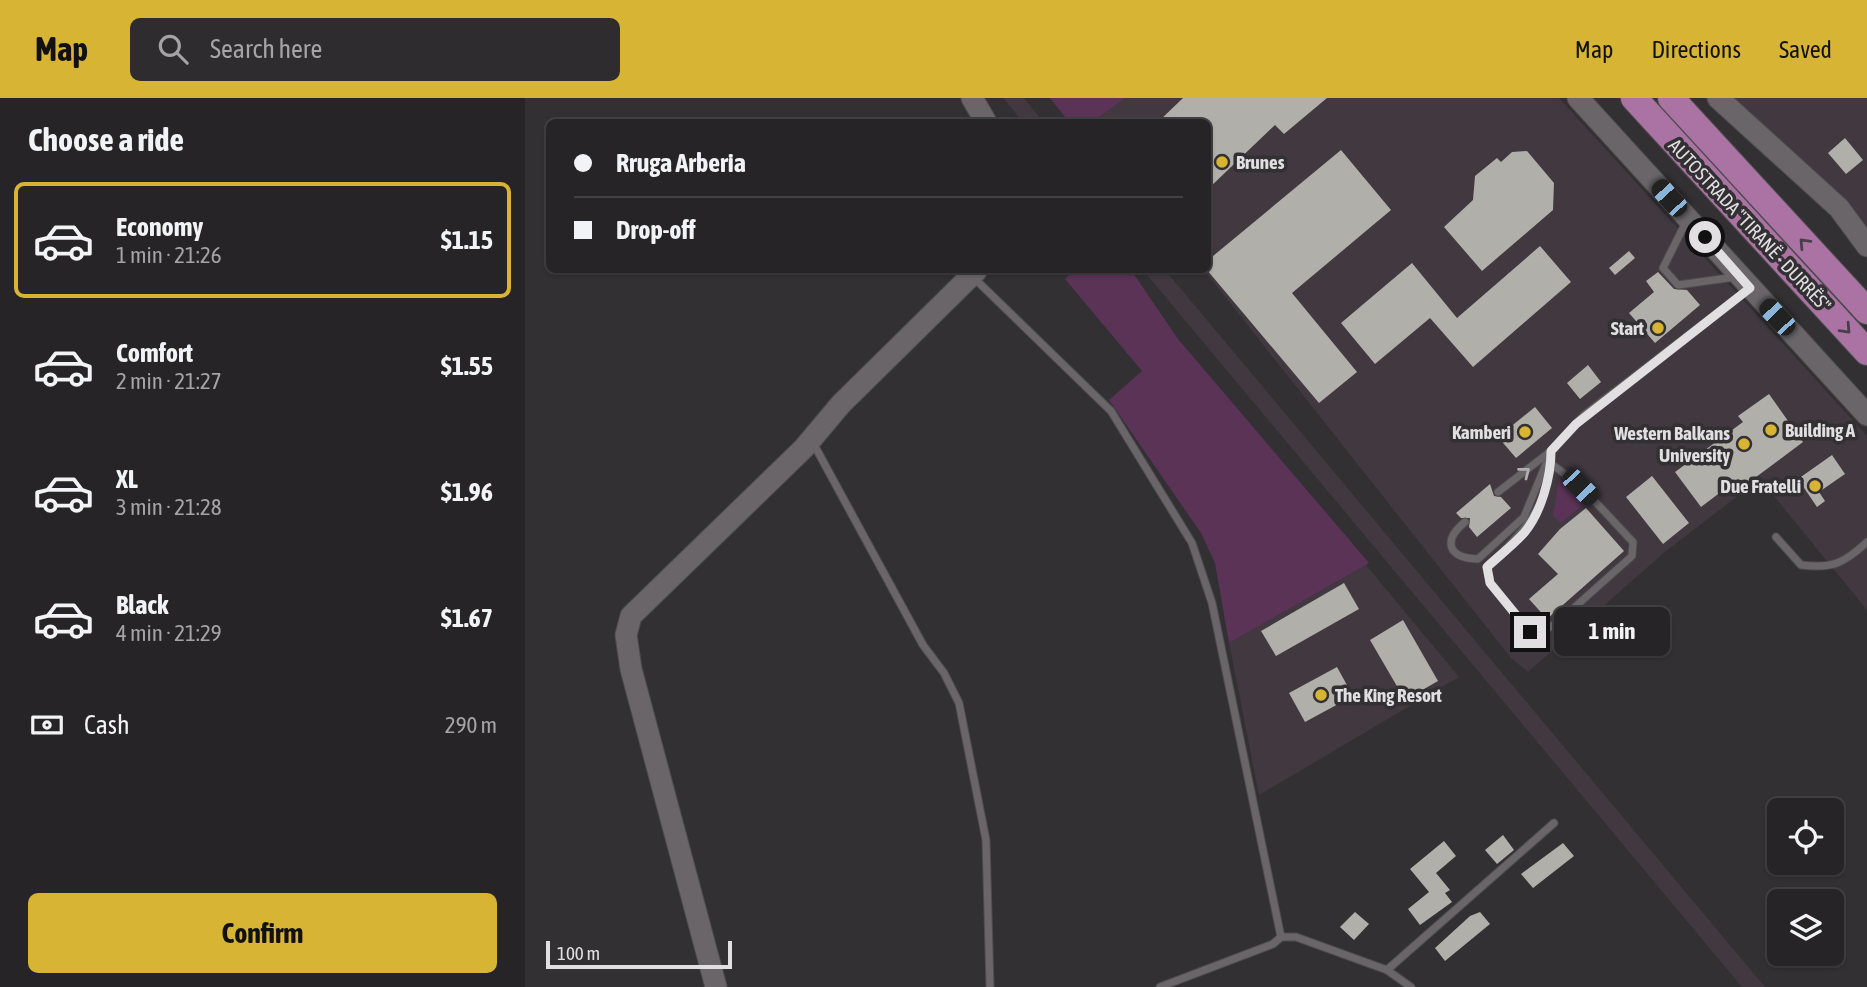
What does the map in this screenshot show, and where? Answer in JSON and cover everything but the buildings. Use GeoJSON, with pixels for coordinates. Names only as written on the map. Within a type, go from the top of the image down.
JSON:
{"type":"FeatureCollection","features":[{"type":"Feature","properties":{"kind":"highway","name":"AUTOSTRADA \"TIRANË - DURRËS\""},"geometry":{"type":"LineString","coordinates":[[1634,98],[1867,352]]}},
{"type":"Feature","properties":{"kind":"highway","name":"AUTOSTRADA \"TIRANË - DURRËS\""},"geometry":{"type":"LineString","coordinates":[[1671,98],[1867,311]]}},
{"type":"Feature","properties":{"kind":"street"},"geometry":{"type":"LineString","coordinates":[[972,98],[984,119]]}},
{"type":"Feature","properties":{"kind":"street"},"geometry":{"type":"LineString","coordinates":[[1578,98],[1867,415]]}},
{"type":"Feature","properties":{"kind":"street"},"geometry":{"type":"LineString","coordinates":[[1718,98],[1839,208],[1867,246]]}},
{"type":"Feature","properties":{"kind":"street"},"geometry":{"type":"LineString","coordinates":[[716,987],[631,669],[626,635],[631,616],[811,439],[841,404],[974,273]]}},
{"type":"Feature","properties":{"kind":"lane"},"geometry":{"type":"LineString","coordinates":[[1688,218],[1663,268],[1678,285],[1745,282]]}},
{"type":"Feature","properties":{"kind":"lane"},"geometry":{"type":"LineString","coordinates":[[974,273],[1111,411],[1192,543],[1212,603],[1281,937]]}},
{"type":"Feature","properties":{"kind":"lane"},"geometry":{"type":"LineString","coordinates":[[1498,492],[1551,451],[1584,415],[1745,282]]}},
{"type":"Feature","properties":{"kind":"lane"},"geometry":{"type":"LineString","coordinates":[[811,439],[923,645],[944,673],[959,703],[986,840],[990,987]]}},
{"type":"Feature","properties":{"kind":"lane"},"geometry":{"type":"LineString","coordinates":[[1551,451],[1551,464],[1537,510],[1524,533],[1487,567],[1490,583],[1530,632],[1537,635],[1557,622],[1632,556],[1634,549],[1633,542],[1568,475],[1551,464]]}},
{"type":"Feature","properties":{"kind":"lane"},"geometry":{"type":"LineString","coordinates":[[1465,522],[1455,530],[1450,542],[1453,551],[1462,558],[1478,559],[1524,517],[1551,451]]}},
{"type":"Feature","properties":{"kind":"lane"},"geometry":{"type":"LineString","coordinates":[[1776,537],[1801,565],[1819,568],[1845,562],[1867,542]]}},
{"type":"Feature","properties":{"kind":"lane"},"geometry":{"type":"LineString","coordinates":[[1387,970],[1554,823]]}},
{"type":"Feature","properties":{"kind":"lane"},"geometry":{"type":"LineString","coordinates":[[1160,987],[1273,944],[1281,937],[1296,937],[1316,943],[1387,970],[1411,987]]}},
{"type":"Feature","properties":{"kind":"shaded area"},"geometry":{"type":"Polygon","coordinates":[[[1003,98],[1024,98],[1041,119],[1020,119],[1003,98]]]}},
{"type":"Feature","properties":{"kind":"shaded area"},"geometry":{"type":"Polygon","coordinates":[[[1050,98],[1125,98],[1097,119],[1067,119],[1050,98]]]}},
{"type":"Feature","properties":{"kind":"shaded area"},"geometry":{"type":"Polygon","coordinates":[[[1125,98],[1559,98],[1867,436],[1867,610],[1760,479],[1666,551],[1528,672],[1511,658],[1206,273],[1211,273],[1211,119],[1097,119],[1125,98]]]}},
{"type":"Feature","properties":{"kind":"shaded area"},"geometry":{"type":"Polygon","coordinates":[[[1721,98],[1867,98],[1867,246],[1721,98]]]}},
{"type":"Feature","properties":{"kind":"shaded area"},"geometry":{"type":"Polygon","coordinates":[[[1072,273],[1133,273],[1178,339],[1369,563],[1229,643],[1215,563],[1201,533],[1109,400],[1142,371],[1065,279],[1072,273]]]}},
{"type":"Feature","properties":{"kind":"shaded area"},"geometry":{"type":"Polygon","coordinates":[[[1146,273],[1168,273],[1765,987],[1742,987],[1146,273]]]}},
{"type":"Feature","properties":{"kind":"shaded area"},"geometry":{"type":"Polygon","coordinates":[[[1559,478],[1584,504],[1561,523],[1553,516],[1559,478]]]}},
{"type":"Feature","properties":{"kind":"shaded area"},"geometry":{"type":"Polygon","coordinates":[[[1366,565],[1459,677],[1259,795],[1229,643],[1366,565]]]}},
{"type":"Feature","properties":{"kind":"place","name":"Brunes"},"geometry":{"type":"Point","coordinates":[1222,162]}},
{"type":"Feature","properties":{"kind":"place","name":"Start"},"geometry":{"type":"Point","coordinates":[1658,328]}},
{"type":"Feature","properties":{"kind":"place","name":"Building A"},"geometry":{"type":"Point","coordinates":[1771,430]}},
{"type":"Feature","properties":{"kind":"place","name":"Kamberi"},"geometry":{"type":"Point","coordinates":[1525,432]}},
{"type":"Feature","properties":{"kind":"place","name":"Western Balkans University"},"geometry":{"type":"Point","coordinates":[1744,444]}},
{"type":"Feature","properties":{"kind":"place","name":"Due Fratelli"},"geometry":{"type":"Point","coordinates":[1815,486]}},
{"type":"Feature","properties":{"kind":"place","name":"The King Resort"},"geometry":{"type":"Point","coordinates":[1321,695]}},
{"type":"Feature","properties":{"kind":"route"},"geometry":{"type":"LineString","coordinates":[[1530,632],[1490,583],[1487,567],[1524,533],[1537,510],[1551,464],[1551,451],[1584,415],[1750,288],[1705,237]]}}]}
